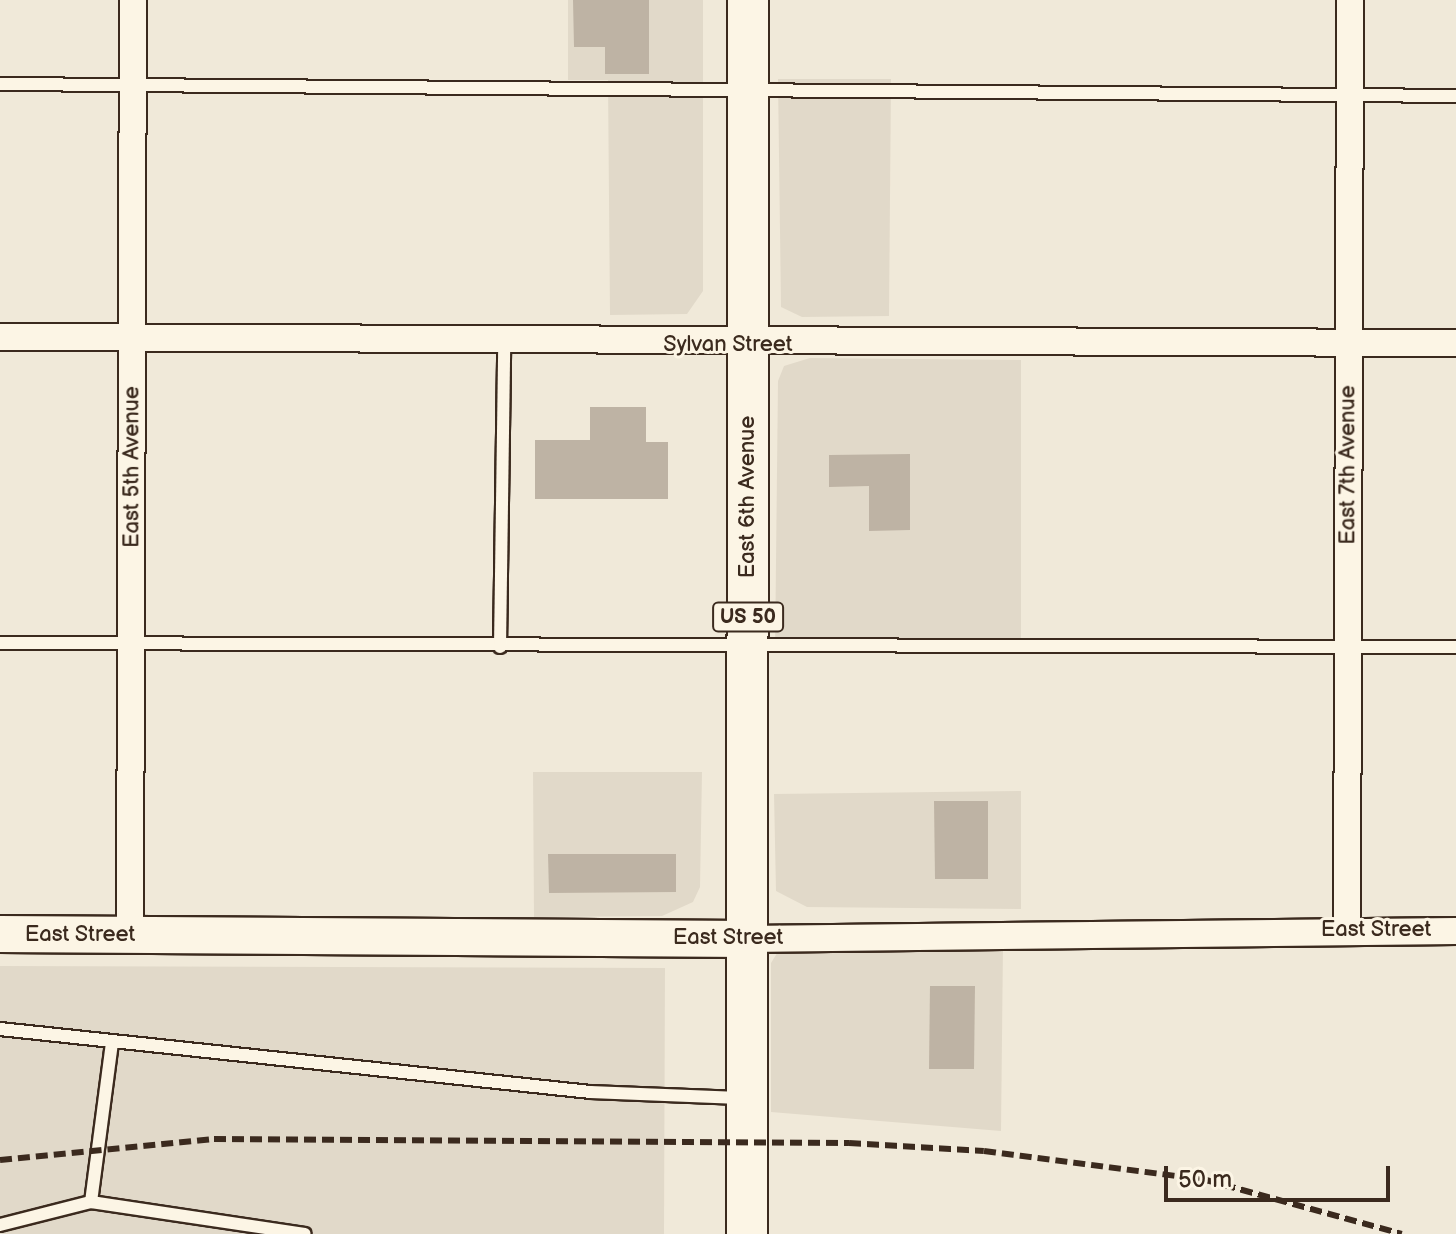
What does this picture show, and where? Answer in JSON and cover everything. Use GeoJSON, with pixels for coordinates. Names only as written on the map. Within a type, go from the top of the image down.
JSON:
{"type":"FeatureCollection","features":[{"type":"Feature","properties":{"kind":"main road","name":"East 6th Avenue"},"geometry":{"type":"LineString","coordinates":[[747,1234],[748,0]]}},
{"type":"Feature","properties":{"kind":"street","name":"East 5th Avenue"},"geometry":{"type":"LineString","coordinates":[[130,935],[133,0]]}},
{"type":"Feature","properties":{"kind":"street","name":"East 7th Avenue"},"geometry":{"type":"LineString","coordinates":[[1347,929],[1350,0]]}},
{"type":"Feature","properties":{"kind":"street","name":"Sylvan Street"},"geometry":{"type":"LineString","coordinates":[[0,337],[504,344],[1456,343]]}},
{"type":"Feature","properties":{"kind":"street","name":"East Street"},"geometry":{"type":"LineString","coordinates":[[0,934],[747,939],[1347,929],[1456,931]]}},
{"type":"Feature","properties":{"kind":"lane"},"geometry":{"type":"LineString","coordinates":[[0,84],[1456,96]]}},
{"type":"Feature","properties":{"kind":"lane"},"geometry":{"type":"LineString","coordinates":[[500,647],[504,344]]}},
{"type":"Feature","properties":{"kind":"lane"},"geometry":{"type":"LineString","coordinates":[[0,643],[748,648],[1456,647]]}},
{"type":"Feature","properties":{"kind":"lane"},"geometry":{"type":"LineString","coordinates":[[0,1029],[590,1092],[747,1098]]}},
{"type":"Feature","properties":{"kind":"lane"},"geometry":{"type":"LineString","coordinates":[[91,1202],[112,1042]]}},
{"type":"Feature","properties":{"kind":"lane"},"geometry":{"type":"LineString","coordinates":[[0,1225],[91,1202],[305,1234]]}},
{"type":"Feature","properties":{"kind":"shaded area"},"geometry":{"type":"Polygon","coordinates":[[[568,0],[703,0],[703,291],[687,314],[610,315],[608,80],[568,80],[568,0]]]}},
{"type":"Feature","properties":{"kind":"shaded area"},"geometry":{"type":"Polygon","coordinates":[[[778,79],[891,79],[889,316],[802,317],[781,307],[778,79]]]}},
{"type":"Feature","properties":{"kind":"shaded area"},"geometry":{"type":"Polygon","coordinates":[[[810,358],[1021,360],[1021,652],[775,652],[778,381],[784,366],[810,358]]]}},
{"type":"Feature","properties":{"kind":"shaded area"},"geometry":{"type":"Polygon","coordinates":[[[533,772],[702,772],[700,887],[693,902],[662,916],[534,917],[533,772]]]}},
{"type":"Feature","properties":{"kind":"shaded area"},"geometry":{"type":"Polygon","coordinates":[[[1021,791],[1021,909],[807,907],[776,891],[774,794],[1021,791]]]}},
{"type":"Feature","properties":{"kind":"shaded area"},"geometry":{"type":"Polygon","coordinates":[[[1003,945],[1001,1131],[771,1112],[771,963],[779,950],[1003,945]]]}},
{"type":"Feature","properties":{"kind":"shaded area"},"geometry":{"type":"Polygon","coordinates":[[[0,966],[665,968],[664,1234],[0,1234],[0,966]]]}},
{"type":"Feature","properties":{"kind":"building"},"geometry":{"type":"Polygon","coordinates":[[[573,0],[649,0],[649,74],[605,74],[605,47],[574,47],[573,0]]]}},
{"type":"Feature","properties":{"kind":"building"},"geometry":{"type":"Polygon","coordinates":[[[590,407],[646,407],[646,442],[668,442],[668,499],[535,499],[535,440],[590,440],[590,407]]]}},
{"type":"Feature","properties":{"kind":"building"},"geometry":{"type":"Polygon","coordinates":[[[910,454],[910,530],[869,531],[869,486],[829,487],[829,455],[910,454]]]}},
{"type":"Feature","properties":{"kind":"building"},"geometry":{"type":"Polygon","coordinates":[[[934,801],[988,801],[988,879],[935,879],[934,801]]]}},
{"type":"Feature","properties":{"kind":"building"},"geometry":{"type":"Polygon","coordinates":[[[548,854],[676,854],[676,892],[549,893],[548,854]]]}},
{"type":"Feature","properties":{"kind":"building"},"geometry":{"type":"Polygon","coordinates":[[[930,986],[975,986],[974,1069],[929,1069],[930,986]]]}},
{"type":"Feature","properties":{"kind":"railway"},"geometry":{"type":"LineString","coordinates":[[0,1160],[214,1139],[849,1143],[984,1151],[1206,1180],[1402,1234]]}}]}
